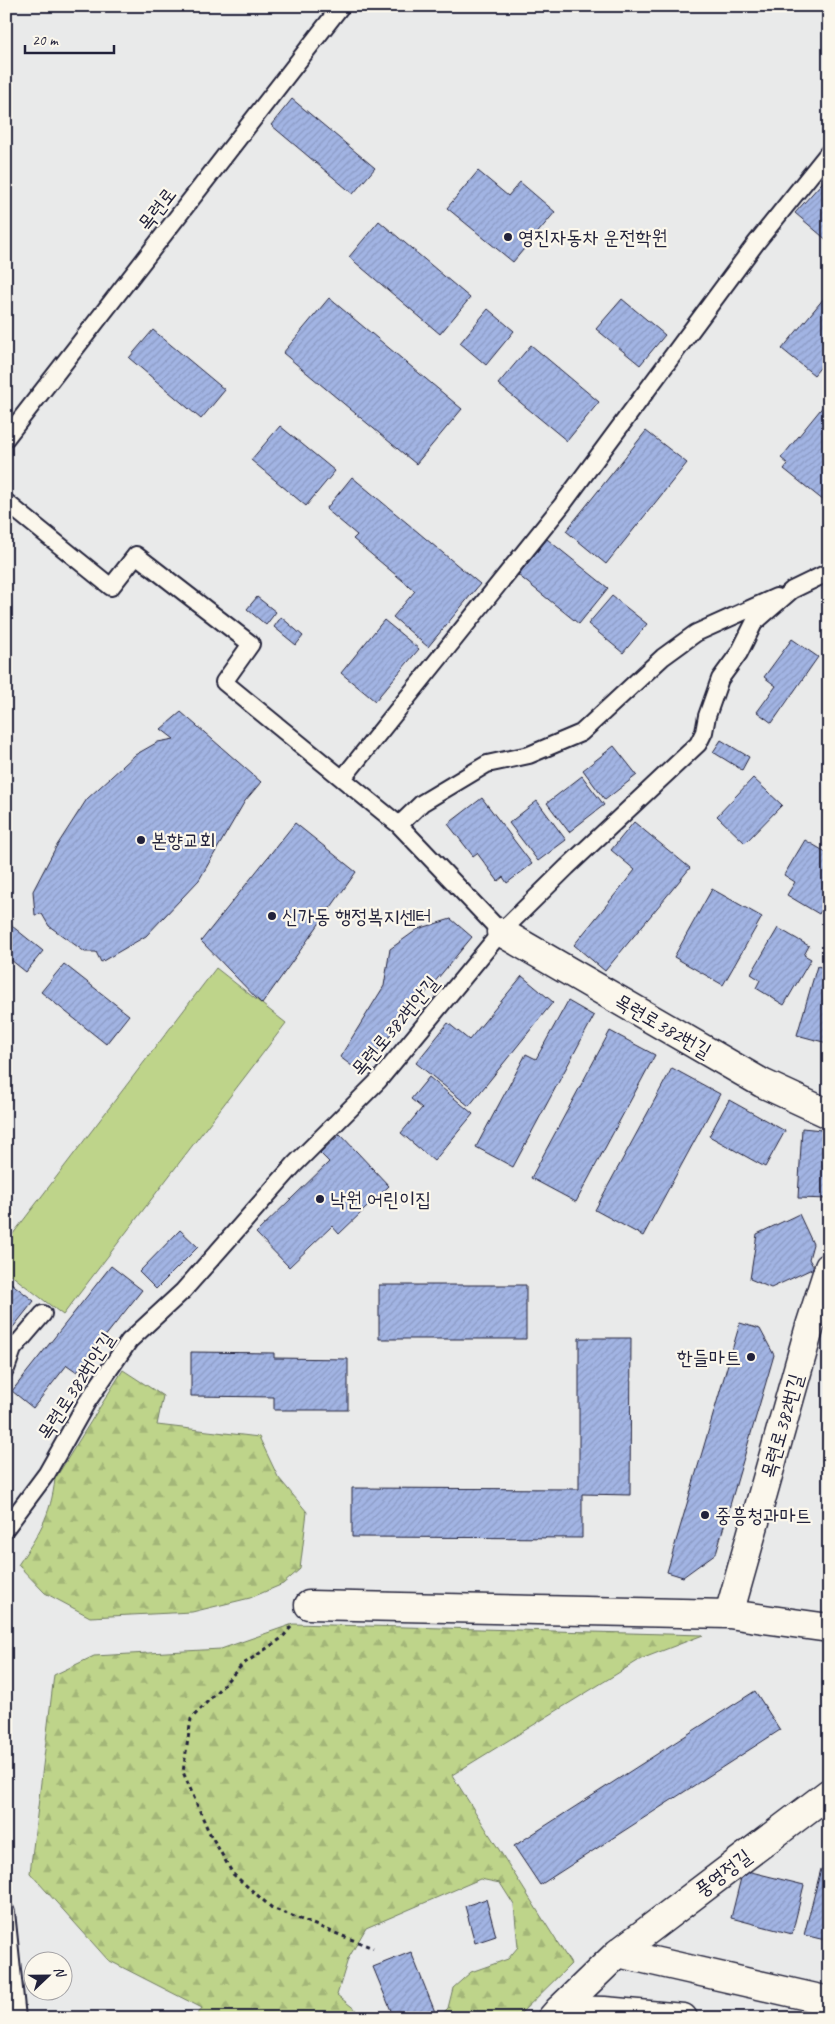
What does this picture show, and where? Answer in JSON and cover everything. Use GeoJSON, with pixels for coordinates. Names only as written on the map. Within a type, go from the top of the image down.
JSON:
{"type":"FeatureCollection","features":[{"type":"Feature","properties":{"kind":"street","name":"목련로382번길"},"geometry":{"type":"LineString","coordinates":[[501,932],[762,1083],[829,1114]]}},
{"type":"Feature","properties":{"kind":"street","name":"목련로382번길"},"geometry":{"type":"LineString","coordinates":[[729,1614],[810,1326],[829,1267]]}},
{"type":"Feature","properties":{"kind":"street"},"geometry":{"type":"LineString","coordinates":[[310,1605],[729,1614],[829,1628]]}},
{"type":"Feature","properties":{"kind":"street","name":"풍영정길"},"geometry":{"type":"LineString","coordinates":[[555,2014],[618,1953],[829,1793]]}},
{"type":"Feature","properties":{"kind":"street"},"geometry":{"type":"LineString","coordinates":[[618,1953],[829,2001]]}},
{"type":"Feature","properties":{"kind":"street","name":"풍영정길"},"geometry":{"type":"LineString","coordinates":[[555,2014],[604,2011],[684,2018]]}},
{"type":"Feature","properties":{"kind":"lane","name":"목련로"},"geometry":{"type":"LineString","coordinates":[[6,438],[341,6]]}},
{"type":"Feature","properties":{"kind":"lane"},"geometry":{"type":"LineString","coordinates":[[343,778],[562,505],[756,244],[829,152]]}},
{"type":"Feature","properties":{"kind":"lane"},"geometry":{"type":"LineString","coordinates":[[6,502],[111,587],[136,555],[251,644],[224,682],[399,825],[501,932]]}},
{"type":"Feature","properties":{"kind":"lane","name":"목련로382번안길"},"geometry":{"type":"LineString","coordinates":[[6,1528],[47,1473],[87,1402],[129,1341],[183,1291],[294,1165],[379,1080],[501,932],[574,860],[698,744],[704,732],[707,716],[720,680],[739,653],[754,623],[792,590],[829,572]]}},
{"type":"Feature","properties":{"kind":"lane"},"geometry":{"type":"LineString","coordinates":[[399,825],[422,803],[487,764],[529,755],[581,733],[663,657],[696,633],[792,590]]}},
{"type":"Feature","properties":{"kind":"lane"},"geometry":{"type":"LineString","coordinates":[[6,1369],[14,1349],[43,1314]]}},
{"type":"Feature","properties":{"kind":"lane"},"geometry":{"type":"LineString","coordinates":[[6,1912],[17,2018]]}},
{"type":"Feature","properties":{"kind":"path"},"geometry":{"type":"LineString","coordinates":[[310,1605],[282,1638],[242,1665],[191,1718],[183,1772],[208,1830],[233,1874],[272,1908],[373,1948]]}},
{"type":"Feature","properties":{"kind":"green space"},"geometry":{"type":"Polygon","coordinates":[[[216,968],[286,1023],[63,1315],[6,1271],[6,1243],[216,968]]]}},
{"type":"Feature","properties":{"kind":"green space"},"geometry":{"type":"Polygon","coordinates":[[[123,1370],[163,1396],[157,1425],[259,1437],[278,1477],[307,1512],[300,1569],[283,1584],[250,1598],[192,1612],[90,1617],[45,1593],[18,1565],[32,1544],[47,1515],[55,1479],[123,1370]]]}},
{"type":"Feature","properties":{"kind":"green space"},"geometry":{"type":"Polygon","coordinates":[[[293,1624],[703,1635],[641,1659],[452,1775],[571,1964],[516,2018],[438,2018],[448,2008],[453,1988],[471,1972],[508,1959],[518,1947],[514,1905],[500,1883],[480,1879],[366,1928],[348,1959],[337,1995],[366,2018],[195,2018],[202,2008],[108,1960],[30,1873],[54,1675],[94,1656],[221,1649],[293,1624]]]}},
{"type":"Feature","properties":{"kind":"building"},"geometry":{"type":"Polygon","coordinates":[[[292,99],[375,168],[353,194],[271,125],[292,99]]]}},
{"type":"Feature","properties":{"kind":"building","name":"영진자동차 운전학원"},"geometry":{"type":"Polygon","coordinates":[[[478,171],[508,196],[520,182],[555,212],[513,262],[447,208],[478,171]]]}},
{"type":"Feature","properties":{"kind":"building"},"geometry":{"type":"Polygon","coordinates":[[[829,175],[829,242],[795,213],[829,175]]]}},
{"type":"Feature","properties":{"kind":"building"},"geometry":{"type":"Polygon","coordinates":[[[379,221],[470,298],[440,334],[349,257],[379,221]]]}},
{"type":"Feature","properties":{"kind":"building"},"geometry":{"type":"Polygon","coordinates":[[[829,292],[829,357],[814,375],[782,349],[829,292]]]}},
{"type":"Feature","properties":{"kind":"building"},"geometry":{"type":"Polygon","coordinates":[[[329,298],[462,409],[416,464],[283,353],[329,298]]]}},
{"type":"Feature","properties":{"kind":"building"},"geometry":{"type":"Polygon","coordinates":[[[622,299],[665,335],[640,365],[596,329],[622,299]]]}},
{"type":"Feature","properties":{"kind":"building"},"geometry":{"type":"Polygon","coordinates":[[[488,309],[514,331],[486,365],[460,343],[488,309]]]}},
{"type":"Feature","properties":{"kind":"building"},"geometry":{"type":"Polygon","coordinates":[[[153,330],[225,390],[201,419],[129,358],[153,330]]]}},
{"type":"Feature","properties":{"kind":"building"},"geometry":{"type":"Polygon","coordinates":[[[531,345],[599,402],[567,441],[498,384],[531,345]]]}},
{"type":"Feature","properties":{"kind":"building"},"geometry":{"type":"Polygon","coordinates":[[[829,399],[829,505],[784,469],[788,464],[781,458],[829,399]]]}},
{"type":"Feature","properties":{"kind":"building"},"geometry":{"type":"Polygon","coordinates":[[[280,426],[335,471],[306,506],[251,460],[280,426]]]}},
{"type":"Feature","properties":{"kind":"building"},"geometry":{"type":"Polygon","coordinates":[[[646,431],[687,463],[606,564],[566,531],[646,431]]]}},
{"type":"Feature","properties":{"kind":"building"},"geometry":{"type":"Polygon","coordinates":[[[352,477],[480,584],[428,647],[393,617],[415,591],[353,539],[357,535],[326,509],[352,477]]]}},
{"type":"Feature","properties":{"kind":"building"},"geometry":{"type":"Polygon","coordinates":[[[547,539],[608,588],[579,624],[518,575],[547,539]]]}},
{"type":"Feature","properties":{"kind":"building"},"geometry":{"type":"Polygon","coordinates":[[[612,596],[647,624],[623,653],[588,624],[612,596]]]}},
{"type":"Feature","properties":{"kind":"building"},"geometry":{"type":"Polygon","coordinates":[[[257,597],[276,612],[266,625],[247,609],[257,597]]]}},
{"type":"Feature","properties":{"kind":"building"},"geometry":{"type":"Polygon","coordinates":[[[281,617],[303,636],[296,645],[274,627],[281,617]]]}},
{"type":"Feature","properties":{"kind":"building"},"geometry":{"type":"Polygon","coordinates":[[[384,620],[419,649],[375,701],[341,673],[384,620]]]}},
{"type":"Feature","properties":{"kind":"building"},"geometry":{"type":"Polygon","coordinates":[[[792,639],[818,657],[772,723],[757,712],[776,686],[764,677],[792,639]]]}},
{"type":"Feature","properties":{"kind":"building","name":"본향교회"},"geometry":{"type":"Polygon","coordinates":[[[181,712],[261,782],[245,801],[199,880],[146,936],[101,962],[96,952],[85,952],[49,926],[42,914],[35,915],[33,891],[56,847],[87,799],[135,755],[158,742],[174,739],[161,729],[181,712]]]}},
{"type":"Feature","properties":{"kind":"building"},"geometry":{"type":"Polygon","coordinates":[[[721,740],[749,757],[742,770],[713,752],[721,740]]]}},
{"type":"Feature","properties":{"kind":"building"},"geometry":{"type":"Polygon","coordinates":[[[614,746],[637,775],[605,800],[583,770],[614,746]]]}},
{"type":"Feature","properties":{"kind":"building"},"geometry":{"type":"Polygon","coordinates":[[[582,776],[604,805],[569,832],[547,803],[582,776]]]}},
{"type":"Feature","properties":{"kind":"building"},"geometry":{"type":"Polygon","coordinates":[[[753,778],[782,805],[745,843],[717,816],[753,778]]]}},
{"type":"Feature","properties":{"kind":"building"},"geometry":{"type":"Polygon","coordinates":[[[482,798],[532,864],[507,883],[503,877],[498,881],[477,853],[473,856],[448,824],[482,798]]]}},
{"type":"Feature","properties":{"kind":"building"},"geometry":{"type":"Polygon","coordinates":[[[537,801],[566,840],[538,861],[509,823],[537,801]]]}},
{"type":"Feature","properties":{"kind":"building"},"geometry":{"type":"Polygon","coordinates":[[[634,822],[690,868],[605,971],[574,945],[635,870],[611,850],[634,822]]]}},
{"type":"Feature","properties":{"kind":"building","name":"신가동 행정복지센터"},"geometry":{"type":"Polygon","coordinates":[[[295,823],[356,872],[262,1004],[201,941],[295,823]]]}},
{"type":"Feature","properties":{"kind":"building"},"geometry":{"type":"Polygon","coordinates":[[[805,840],[829,854],[829,898],[819,914],[787,895],[795,882],[784,875],[805,840]]]}},
{"type":"Feature","properties":{"kind":"building"},"geometry":{"type":"Polygon","coordinates":[[[712,889],[762,917],[723,985],[674,957],[712,889]]]}},
{"type":"Feature","properties":{"kind":"building"},"geometry":{"type":"Polygon","coordinates":[[[451,919],[472,937],[360,1072],[340,1057],[384,986],[390,949],[418,929],[451,919]]]}},
{"type":"Feature","properties":{"kind":"building"},"geometry":{"type":"Polygon","coordinates":[[[12,926],[43,951],[26,972],[6,956],[6,933],[12,926]]]}},
{"type":"Feature","properties":{"kind":"building"},"geometry":{"type":"Polygon","coordinates":[[[778,928],[809,946],[804,955],[811,959],[784,1005],[756,988],[760,980],[751,974],[778,928]]]}},
{"type":"Feature","properties":{"kind":"building"},"geometry":{"type":"Polygon","coordinates":[[[64,964],[129,1015],[106,1044],[41,992],[64,964]]]}},
{"type":"Feature","properties":{"kind":"building"},"geometry":{"type":"Polygon","coordinates":[[[817,966],[829,969],[829,1047],[827,1043],[797,1035],[817,966]]]}},
{"type":"Feature","properties":{"kind":"building"},"geometry":{"type":"Polygon","coordinates":[[[522,976],[553,1002],[469,1106],[416,1063],[448,1023],[469,1040],[522,976]]]}},
{"type":"Feature","properties":{"kind":"building"},"geometry":{"type":"Polygon","coordinates":[[[568,1001],[594,1016],[513,1167],[476,1147],[526,1054],[536,1059],[568,1001]]]}},
{"type":"Feature","properties":{"kind":"building"},"geometry":{"type":"Polygon","coordinates":[[[610,1031],[655,1055],[576,1202],[531,1178],[610,1031]]]}},
{"type":"Feature","properties":{"kind":"building"},"geometry":{"type":"Polygon","coordinates":[[[672,1068],[720,1094],[643,1236],[595,1210],[672,1068]]]}},
{"type":"Feature","properties":{"kind":"building"},"geometry":{"type":"Polygon","coordinates":[[[429,1077],[473,1114],[434,1161],[401,1133],[422,1108],[411,1099],[429,1077]]]}},
{"type":"Feature","properties":{"kind":"building"},"geometry":{"type":"Polygon","coordinates":[[[729,1100],[785,1131],[765,1167],[709,1136],[729,1100]]]}},
{"type":"Feature","properties":{"kind":"building"},"geometry":{"type":"Polygon","coordinates":[[[802,1128],[822,1130],[829,1142],[829,1199],[798,1198],[802,1128]]]}},
{"type":"Feature","properties":{"kind":"building"},"geometry":{"type":"Polygon","coordinates":[[[340,1134],[389,1186],[339,1234],[332,1226],[289,1267],[256,1233],[329,1162],[320,1153],[340,1134]]]}},
{"type":"Feature","properties":{"kind":"building"},"geometry":{"type":"Polygon","coordinates":[[[799,1214],[813,1244],[809,1259],[814,1268],[771,1288],[750,1279],[757,1234],[799,1214]]]}},
{"type":"Feature","properties":{"kind":"building"},"geometry":{"type":"Polygon","coordinates":[[[180,1230],[198,1247],[156,1289],[139,1272],[180,1230]]]}},
{"type":"Feature","properties":{"kind":"building"},"geometry":{"type":"Polygon","coordinates":[[[111,1266],[142,1290],[77,1372],[67,1365],[33,1408],[12,1391],[111,1266]]]}},
{"type":"Feature","properties":{"kind":"building"},"geometry":{"type":"Polygon","coordinates":[[[6,1279],[34,1301],[6,1336],[6,1279]]]}},
{"type":"Feature","properties":{"kind":"building"},"geometry":{"type":"Polygon","coordinates":[[[379,1285],[526,1285],[526,1339],[379,1339],[379,1285]]]}},
{"type":"Feature","properties":{"kind":"building"},"geometry":{"type":"Polygon","coordinates":[[[740,1323],[760,1329],[774,1355],[716,1553],[683,1577],[667,1572],[740,1323]]]}},
{"type":"Feature","properties":{"kind":"building"},"geometry":{"type":"Polygon","coordinates":[[[579,1338],[631,1338],[630,1495],[582,1494],[582,1538],[352,1537],[352,1488],[579,1489],[579,1338]]]}},
{"type":"Feature","properties":{"kind":"building"},"geometry":{"type":"Polygon","coordinates":[[[191,1352],[274,1353],[274,1358],[348,1359],[348,1410],[274,1410],[274,1397],[191,1396],[191,1352]]]}},
{"type":"Feature","properties":{"kind":"building"},"geometry":{"type":"Polygon","coordinates":[[[755,1691],[780,1730],[540,1885],[514,1846],[755,1691]]]}},
{"type":"Feature","properties":{"kind":"building"},"geometry":{"type":"Polygon","coordinates":[[[821,1869],[829,1871],[829,1941],[804,1935],[821,1869]]]}},
{"type":"Feature","properties":{"kind":"building"},"geometry":{"type":"Polygon","coordinates":[[[743,1870],[804,1885],[792,1934],[731,1918],[743,1870]]]}},
{"type":"Feature","properties":{"kind":"building"},"geometry":{"type":"Polygon","coordinates":[[[486,1899],[496,1936],[475,1943],[465,1906],[486,1899]]]}},
{"type":"Feature","properties":{"kind":"building"},"geometry":{"type":"Polygon","coordinates":[[[411,1952],[435,2012],[420,2018],[394,2018],[373,1967],[411,1952]]]}},
{"type":"Feature","properties":{"kind":"place","name":"영진자동차 운전학원"},"geometry":{"type":"Point","coordinates":[508,237]}},
{"type":"Feature","properties":{"kind":"place","name":"본향교회"},"geometry":{"type":"Point","coordinates":[141,840]}},
{"type":"Feature","properties":{"kind":"place","name":"신가동 행정복지센터"},"geometry":{"type":"Point","coordinates":[272,916]}},
{"type":"Feature","properties":{"kind":"place","name":"낙원 어린이집"},"geometry":{"type":"Point","coordinates":[320,1199]}},
{"type":"Feature","properties":{"kind":"place","name":"한들마트"},"geometry":{"type":"Point","coordinates":[751,1357]}},
{"type":"Feature","properties":{"kind":"place","name":"중흥청과마트"},"geometry":{"type":"Point","coordinates":[705,1515]}}]}
